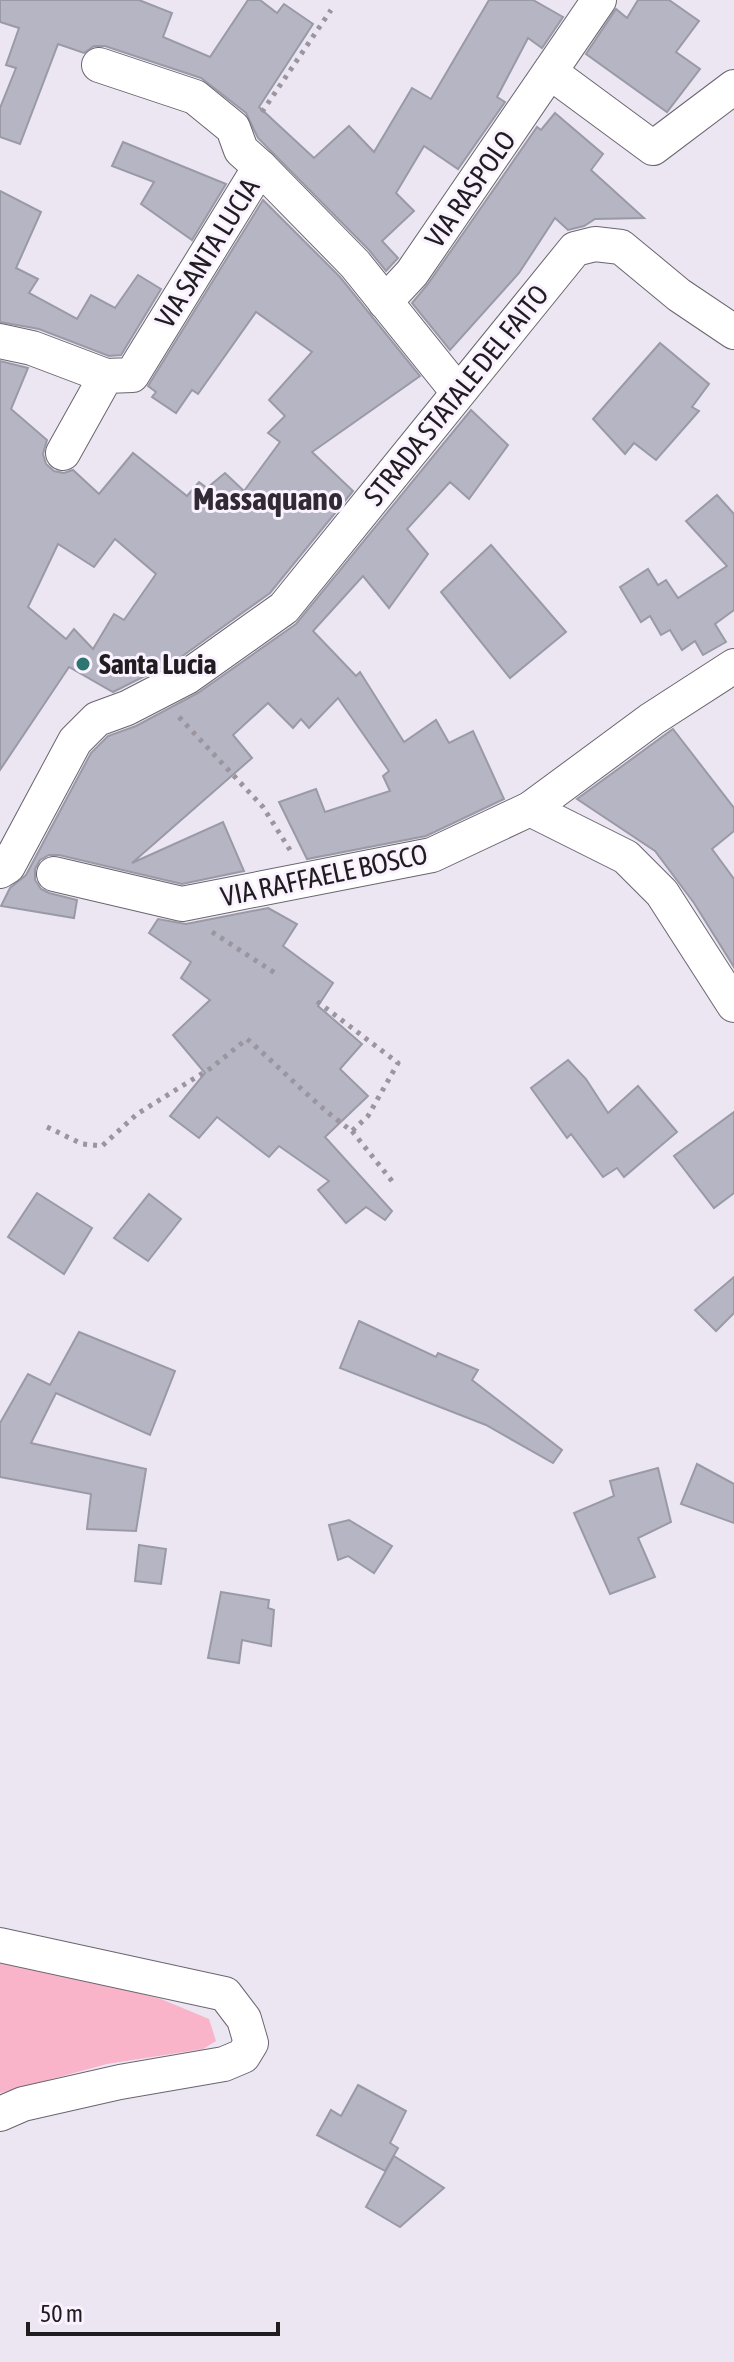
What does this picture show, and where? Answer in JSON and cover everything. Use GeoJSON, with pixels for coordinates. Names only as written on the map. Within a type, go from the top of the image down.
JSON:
{"type":"FeatureCollection","features":[{"type":"Feature","properties":{"kind":"street","name":"VIA RASPOLO"},"geometry":{"type":"LineString","coordinates":[[385,302],[412,273],[599,0]]}},
{"type":"Feature","properties":{"kind":"street"},"geometry":{"type":"LineString","coordinates":[[99,65],[195,97],[233,128],[241,150],[260,167]]}},
{"type":"Feature","properties":{"kind":"street"},"geometry":{"type":"LineString","coordinates":[[550,72],[653,148],[734,87]]}},
{"type":"Feature","properties":{"kind":"street","name":"VIA SANTA LUCIA"},"geometry":{"type":"LineString","coordinates":[[106,376],[132,375],[260,167],[355,264],[458,392]]}},
{"type":"Feature","properties":{"kind":"street","name":"STRADA STATALE DEL FAITO"},"geometry":{"type":"LineString","coordinates":[[4,868],[75,741],[97,719],[127,708],[187,677],[284,608],[575,249],[595,244],[621,247],[679,295],[734,332]]}},
{"type":"Feature","properties":{"kind":"street"},"geometry":{"type":"LineString","coordinates":[[0,341],[32,348],[106,376],[63,453]]}},
{"type":"Feature","properties":{"kind":"street","name":"VIA RAFFAELE BOSCO"},"geometry":{"type":"LineString","coordinates":[[54,874],[182,904],[432,855],[530,809],[652,719],[734,666]]}},
{"type":"Feature","properties":{"kind":"street"},"geometry":{"type":"LineString","coordinates":[[530,809],[626,857],[662,893],[734,1005]]}},
{"type":"Feature","properties":{"kind":"street"},"geometry":{"type":"LineString","coordinates":[[0,1945],[225,1994],[244,2019],[251,2043],[243,2056],[224,2064],[120,2082],[23,2104],[0,2114]]}},
{"type":"Feature","properties":{"kind":"path"},"geometry":{"type":"LineString","coordinates":[[236,138],[264,110],[331,10]]}},
{"type":"Feature","properties":{"kind":"path"},"geometry":{"type":"LineString","coordinates":[[156,693],[263,807],[306,880]]}},
{"type":"Feature","properties":{"kind":"path"},"geometry":{"type":"LineString","coordinates":[[174,902],[226,942],[278,975]]}},
{"type":"Feature","properties":{"kind":"path"},"geometry":{"type":"LineString","coordinates":[[314,999],[398,1063],[368,1116],[352,1131]]}},
{"type":"Feature","properties":{"kind":"path"},"geometry":{"type":"LineString","coordinates":[[47,1127],[82,1144],[102,1146],[137,1114],[211,1068],[247,1039],[333,1118],[352,1131],[392,1181]]}},
{"type":"Feature","properties":{"kind":"shaded area"},"geometry":{"type":"Polygon","coordinates":[[[0,1958],[161,1999],[209,2019],[216,2041],[203,2049],[107,2064],[0,2093],[0,1958]]]}},
{"type":"Feature","properties":{"kind":"building"},"geometry":{"type":"Polygon","coordinates":[[[0,0],[139,0],[172,13],[163,37],[210,57],[248,0],[260,0],[277,13],[284,4],[313,24],[259,107],[314,158],[349,126],[374,152],[412,88],[431,99],[489,0],[533,0],[563,17],[542,48],[528,38],[497,97],[505,102],[458,169],[424,146],[396,193],[414,211],[382,241],[398,258],[386,271],[258,138],[246,113],[201,78],[105,46],[94,46],[84,53],[58,44],[20,144],[0,137],[0,108],[16,68],[6,65],[19,28],[0,22],[0,0]]]}},
{"type":"Feature","properties":{"kind":"building"},"geometry":{"type":"Polygon","coordinates":[[[638,0],[669,0],[699,21],[676,52],[700,69],[667,112],[586,54],[616,9],[627,18],[638,0]]]}},
{"type":"Feature","properties":{"kind":"building"},"geometry":{"type":"Polygon","coordinates":[[[555,113],[603,154],[591,170],[644,218],[595,219],[568,230],[555,218],[519,273],[450,350],[412,303],[537,127],[541,130],[555,113]]]}},
{"type":"Feature","properties":{"kind":"building"},"geometry":{"type":"Polygon","coordinates":[[[123,142],[226,184],[192,240],[141,204],[154,182],[112,166],[123,142]]]}},
{"type":"Feature","properties":{"kind":"building"},"geometry":{"type":"Polygon","coordinates":[[[0,191],[41,212],[16,268],[38,279],[29,293],[77,319],[91,295],[115,308],[138,275],[161,289],[121,355],[109,356],[39,329],[0,322],[0,191]]]}},
{"type":"Feature","properties":{"kind":"building"},"geometry":{"type":"Polygon","coordinates":[[[263,200],[340,277],[420,376],[312,452],[353,491],[270,593],[177,660],[113,692],[69,667],[0,770],[0,361],[28,368],[11,409],[47,440],[43,454],[46,464],[54,471],[64,473],[73,470],[99,494],[133,453],[187,496],[199,482],[207,488],[225,473],[244,491],[280,442],[268,433],[285,416],[269,400],[312,352],[256,312],[198,394],[192,390],[176,413],[152,397],[156,392],[148,386],[263,200]],[[115,539],[94,567],[58,544],[28,607],[66,639],[74,629],[93,649],[114,614],[124,620],[156,574],[115,539]]]}},
{"type":"Feature","properties":{"kind":"building"},"geometry":{"type":"Polygon","coordinates":[[[660,343],[709,384],[692,407],[699,411],[656,460],[634,443],[625,454],[593,419],[660,343]]]}},
{"type":"Feature","properties":{"kind":"building"},"geometry":{"type":"Polygon","coordinates":[[[471,410],[508,445],[469,499],[450,482],[407,529],[428,554],[389,608],[363,576],[313,631],[356,676],[360,672],[404,742],[436,720],[449,743],[473,731],[504,799],[426,836],[307,859],[279,802],[316,789],[325,812],[390,791],[383,776],[389,771],[338,698],[309,728],[301,719],[293,728],[268,703],[233,735],[252,758],[132,863],[223,822],[244,871],[182,884],[49,855],[40,860],[35,869],[35,880],[41,889],[49,893],[77,900],[74,918],[1,906],[10,888],[26,875],[91,753],[108,736],[136,726],[198,693],[296,624],[471,410]]]}},
{"type":"Feature","properties":{"kind":"building"},"geometry":{"type":"Polygon","coordinates":[[[717,495],[734,514],[734,610],[715,624],[726,642],[703,655],[695,641],[682,650],[670,630],[661,635],[650,616],[641,622],[620,587],[648,569],[658,585],[666,580],[678,598],[727,566],[686,521],[717,495]]]}},
{"type":"Feature","properties":{"kind":"building"},"geometry":{"type":"Polygon","coordinates":[[[491,545],[566,632],[510,678],[441,592],[491,545]]]}},
{"type":"Feature","properties":{"kind":"building"},"geometry":{"type":"Polygon","coordinates":[[[673,729],[734,808],[734,831],[712,849],[734,879],[734,967],[694,903],[655,851],[577,799],[673,729]]]}},
{"type":"Feature","properties":{"kind":"building"},"geometry":{"type":"Polygon","coordinates":[[[268,908],[297,924],[283,946],[333,983],[318,1006],[362,1044],[340,1069],[368,1096],[325,1137],[392,1211],[385,1220],[366,1207],[346,1223],[318,1190],[329,1181],[279,1146],[269,1157],[217,1117],[199,1138],[170,1116],[205,1073],[173,1035],[210,1000],[181,978],[191,962],[149,933],[158,919],[186,924],[268,908]]]}},
{"type":"Feature","properties":{"kind":"building"},"geometry":{"type":"Polygon","coordinates":[[[568,1060],[586,1079],[608,1113],[638,1086],[677,1132],[624,1177],[617,1168],[603,1177],[571,1134],[567,1138],[531,1088],[568,1060]]]}},
{"type":"Feature","properties":{"kind":"building"},"geometry":{"type":"Polygon","coordinates":[[[734,1112],[734,1193],[714,1208],[674,1156],[734,1112]]]}},
{"type":"Feature","properties":{"kind":"building"},"geometry":{"type":"Polygon","coordinates":[[[37,1193],[92,1228],[64,1274],[8,1237],[37,1193]]]}},
{"type":"Feature","properties":{"kind":"building"},"geometry":{"type":"Polygon","coordinates":[[[149,1194],[181,1219],[148,1261],[114,1238],[149,1194]]]}},
{"type":"Feature","properties":{"kind":"building"},"geometry":{"type":"Polygon","coordinates":[[[734,1277],[734,1313],[716,1331],[695,1310],[734,1277]]]}},
{"type":"Feature","properties":{"kind":"building"},"geometry":{"type":"Polygon","coordinates":[[[359,1321],[436,1357],[438,1353],[478,1370],[472,1380],[562,1450],[553,1463],[486,1425],[340,1368],[359,1321]]]}},
{"type":"Feature","properties":{"kind":"building"},"geometry":{"type":"Polygon","coordinates":[[[79,1332],[175,1371],[150,1435],[56,1393],[31,1443],[146,1469],[136,1531],[87,1529],[91,1494],[0,1477],[0,1423],[28,1374],[50,1385],[79,1332]]]}},
{"type":"Feature","properties":{"kind":"building"},"geometry":{"type":"Polygon","coordinates":[[[697,1464],[734,1484],[734,1523],[681,1504],[697,1464]]]}},
{"type":"Feature","properties":{"kind":"building"},"geometry":{"type":"Polygon","coordinates":[[[658,1468],[671,1522],[638,1538],[655,1577],[610,1594],[574,1513],[614,1496],[610,1481],[658,1468]]]}},
{"type":"Feature","properties":{"kind":"building"},"geometry":{"type":"Polygon","coordinates":[[[349,1520],[392,1546],[374,1573],[348,1556],[338,1560],[329,1525],[349,1520]]]}},
{"type":"Feature","properties":{"kind":"building"},"geometry":{"type":"Polygon","coordinates":[[[139,1545],[166,1549],[161,1584],[135,1581],[139,1545]]]}},
{"type":"Feature","properties":{"kind":"building"},"geometry":{"type":"Polygon","coordinates":[[[221,1592],[269,1600],[268,1608],[274,1610],[271,1646],[242,1640],[239,1663],[208,1658],[221,1592]]]}},
{"type":"Feature","properties":{"kind":"building"},"geometry":{"type":"Polygon","coordinates":[[[358,2085],[406,2111],[390,2143],[398,2148],[385,2171],[317,2135],[331,2110],[341,2116],[358,2085]]]}},
{"type":"Feature","properties":{"kind":"building"},"geometry":{"type":"Polygon","coordinates":[[[394,2156],[444,2188],[400,2227],[366,2207],[394,2156]]]}},
{"type":"Feature","properties":{"kind":"place","name":"Santa Lucia"},"geometry":{"type":"Point","coordinates":[83,664]}},
{"type":"Feature","properties":{"kind":"district","name":"Massaquano"},"geometry":{"type":"Point","coordinates":[268,499]}}]}
